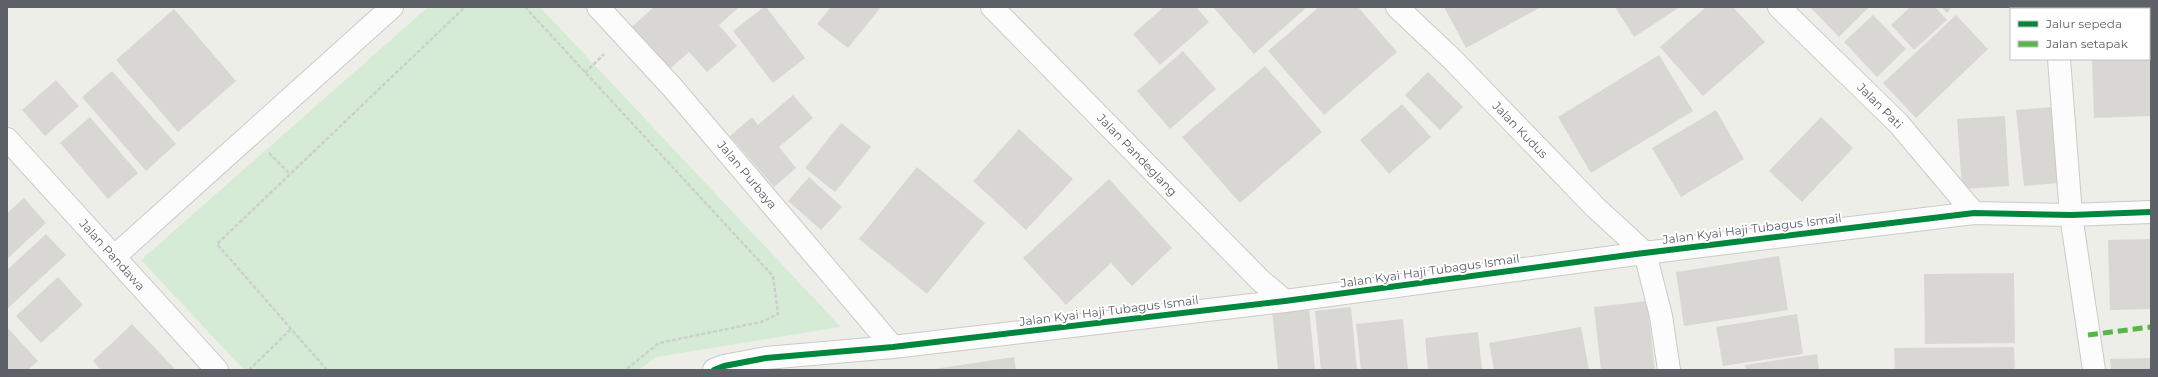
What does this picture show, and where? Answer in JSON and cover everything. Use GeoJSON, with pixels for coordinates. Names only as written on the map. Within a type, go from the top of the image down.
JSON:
{"type":"FeatureCollection","features":[{"type":"Feature","properties":{"kind":"street"},"geometry":{"type":"LineString","coordinates":[[114,257],[392,7]]}},
{"type":"Feature","properties":{"kind":"street","name":"Jalan Purbaya"},"geometry":{"type":"LineString","coordinates":[[598,7],[672,87],[893,347]]}},
{"type":"Feature","properties":{"kind":"street","name":"Jalan Pandeglang"},"geometry":{"type":"LineString","coordinates":[[992,7],[1260,280],[1285,302]]}},
{"type":"Feature","properties":{"kind":"street","name":"Jalan Kudus"},"geometry":{"type":"LineString","coordinates":[[1396,7],[1452,59],[1595,207],[1645,253]]}},
{"type":"Feature","properties":{"kind":"street","name":"Jalan Pati"},"geometry":{"type":"LineString","coordinates":[[1779,7],[1898,123],[1974,213]]}},
{"type":"Feature","properties":{"kind":"street"},"geometry":{"type":"LineString","coordinates":[[2059,60],[2070,214],[2094,370]]}},
{"type":"Feature","properties":{"kind":"street","name":"Jalan Pandawa"},"geometry":{"type":"LineString","coordinates":[[7,139],[217,370]]}},
{"type":"Feature","properties":{"kind":"street","name":"Jalan Kyai Haji Tubagus Ismail"},"geometry":{"type":"LineString","coordinates":[[714,370],[724,366],[766,358],[893,347],[1285,302],[1645,253],[1974,213],[2070,214],[2151,212]]}},
{"type":"Feature","properties":{"kind":"street"},"geometry":{"type":"LineString","coordinates":[[1645,253],[1661,316],[1669,370]]}},
{"type":"Feature","properties":{"kind":"path"},"geometry":{"type":"LineString","coordinates":[[327,370],[217,244],[465,7]]}},
{"type":"Feature","properties":{"kind":"path"},"geometry":{"type":"LineString","coordinates":[[525,7],[772,276],[778,314],[761,322],[659,342],[625,370]]}},
{"type":"Feature","properties":{"kind":"path"},"geometry":{"type":"LineString","coordinates":[[249,370],[291,329]]}},
{"type":"Feature","properties":{"kind":"green space"},"geometry":{"type":"Polygon","coordinates":[[[428,7],[540,7],[841,327],[656,357],[639,370],[244,370],[141,260],[428,7]]]}},
{"type":"Feature","properties":{"kind":"building"},"geometry":{"type":"Polygon","coordinates":[[[654,7],[739,7],[719,25],[737,46],[707,72],[689,52],[664,74],[626,32],[654,7]]]}},
{"type":"Feature","properties":{"kind":"building"},"geometry":{"type":"Polygon","coordinates":[[[766,7],[805,58],[773,83],[733,31],[766,7]]]}},
{"type":"Feature","properties":{"kind":"building"},"geometry":{"type":"Polygon","coordinates":[[[831,7],[881,7],[848,48],[817,24],[831,7]]]}},
{"type":"Feature","properties":{"kind":"building"},"geometry":{"type":"Polygon","coordinates":[[[1164,7],[1196,7],[1209,22],[1160,65],[1133,34],[1164,7]]]}},
{"type":"Feature","properties":{"kind":"building"},"geometry":{"type":"Polygon","coordinates":[[[1213,7],[1307,7],[1254,54],[1213,7]]]}},
{"type":"Feature","properties":{"kind":"building"},"geometry":{"type":"Polygon","coordinates":[[[1319,7],[1358,7],[1397,52],[1324,115],[1268,51],[1319,7]]]}},
{"type":"Feature","properties":{"kind":"building"},"geometry":{"type":"Polygon","coordinates":[[[1444,7],[1541,7],[1466,48],[1444,7]]]}},
{"type":"Feature","properties":{"kind":"building"},"geometry":{"type":"Polygon","coordinates":[[[1615,7],[1680,7],[1634,37],[1615,7]]]}},
{"type":"Feature","properties":{"kind":"building"},"geometry":{"type":"Polygon","coordinates":[[[1706,7],[1733,7],[1765,42],[1703,96],[1660,47],[1706,7]]]}},
{"type":"Feature","properties":{"kind":"building"},"geometry":{"type":"Polygon","coordinates":[[[1810,7],[1869,7],[1839,37],[1810,7]]]}},
{"type":"Feature","properties":{"kind":"building"},"geometry":{"type":"Polygon","coordinates":[[[1910,7],[1935,7],[1947,20],[1914,50],[1891,25],[1910,7]]]}},
{"type":"Feature","properties":{"kind":"building"},"geometry":{"type":"Polygon","coordinates":[[[1941,7],[1952,7],[1947,13],[1941,7]]]}},
{"type":"Feature","properties":{"kind":"building"},"geometry":{"type":"Polygon","coordinates":[[[174,9],[236,81],[178,132],[116,60],[174,9]]]}},
{"type":"Feature","properties":{"kind":"building"},"geometry":{"type":"Polygon","coordinates":[[[1873,15],[1906,49],[1877,77],[1844,42],[1873,15]]]}},
{"type":"Feature","properties":{"kind":"building"},"geometry":{"type":"Polygon","coordinates":[[[1956,15],[1988,49],[1916,118],[1883,83],[1956,15]]]}},
{"type":"Feature","properties":{"kind":"building"},"geometry":{"type":"Polygon","coordinates":[[[1183,51],[1216,89],[1170,129],[1137,91],[1183,51]]]}},
{"type":"Feature","properties":{"kind":"building"},"geometry":{"type":"Polygon","coordinates":[[[2151,54],[2151,116],[2094,118],[2092,60],[2150,60],[2151,54]]]}},
{"type":"Feature","properties":{"kind":"building"},"geometry":{"type":"Polygon","coordinates":[[[1659,55],[1693,111],[1591,173],[1558,117],[1659,55]]]}},
{"type":"Feature","properties":{"kind":"building"},"geometry":{"type":"Polygon","coordinates":[[[1265,66],[1322,132],[1240,203],[1182,137],[1265,66]]]}},
{"type":"Feature","properties":{"kind":"building"},"geometry":{"type":"Polygon","coordinates":[[[112,71],[176,144],[146,171],[82,97],[112,71]]]}},
{"type":"Feature","properties":{"kind":"building"},"geometry":{"type":"Polygon","coordinates":[[[1428,72],[1463,107],[1440,130],[1405,95],[1428,72]]]}},
{"type":"Feature","properties":{"kind":"building"},"geometry":{"type":"Polygon","coordinates":[[[56,80],[79,106],[45,136],[22,110],[56,80]]]}},
{"type":"Feature","properties":{"kind":"building"},"geometry":{"type":"Polygon","coordinates":[[[793,95],[813,118],[779,147],[796,168],[774,187],[730,136],[752,117],[758,125],[793,95]]]}},
{"type":"Feature","properties":{"kind":"building"},"geometry":{"type":"Polygon","coordinates":[[[1402,104],[1431,137],[1389,174],[1360,140],[1402,104]]]}},
{"type":"Feature","properties":{"kind":"building"},"geometry":{"type":"Polygon","coordinates":[[[2051,107],[2059,183],[2024,186],[2016,110],[2051,107]]]}},
{"type":"Feature","properties":{"kind":"building"},"geometry":{"type":"Polygon","coordinates":[[[1716,110],[1744,159],[1681,197],[1652,148],[1716,110]]]}},
{"type":"Feature","properties":{"kind":"building"},"geometry":{"type":"Polygon","coordinates":[[[2005,116],[2009,186],[1962,189],[1957,119],[2005,116]]]}},
{"type":"Feature","properties":{"kind":"building"},"geometry":{"type":"Polygon","coordinates":[[[90,117],[138,173],[108,199],[60,143],[90,117]]]}},
{"type":"Feature","properties":{"kind":"building"},"geometry":{"type":"Polygon","coordinates":[[[1821,117],[1853,148],[1802,202],[1769,171],[1821,117]]]}},
{"type":"Feature","properties":{"kind":"building"},"geometry":{"type":"Polygon","coordinates":[[[841,123],[871,147],[835,192],[805,168],[841,123]]]}},
{"type":"Feature","properties":{"kind":"building"},"geometry":{"type":"Polygon","coordinates":[[[1019,129],[1073,179],[1026,230],[973,181],[1019,129]]]}},
{"type":"Feature","properties":{"kind":"building"},"geometry":{"type":"Polygon","coordinates":[[[917,167],[985,223],[927,294],[859,239],[917,167]]]}},
{"type":"Feature","properties":{"kind":"building"},"geometry":{"type":"Polygon","coordinates":[[[809,177],[842,207],[821,230],[788,201],[809,177]]]}},
{"type":"Feature","properties":{"kind":"building"},"geometry":{"type":"Polygon","coordinates":[[[1109,179],[1172,248],[1132,286],[1111,263],[1066,305],[1023,258],[1109,179]]]}},
{"type":"Feature","properties":{"kind":"building"},"geometry":{"type":"Polygon","coordinates":[[[24,198],[46,223],[7,259],[7,213],[24,198]]]}},
{"type":"Feature","properties":{"kind":"building"},"geometry":{"type":"Polygon","coordinates":[[[46,234],[66,255],[7,309],[7,270],[46,234]]]}},
{"type":"Feature","properties":{"kind":"building"},"geometry":{"type":"Polygon","coordinates":[[[2151,239],[2151,309],[2110,310],[2108,240],[2151,239]]]}},
{"type":"Feature","properties":{"kind":"building"},"geometry":{"type":"Polygon","coordinates":[[[1779,256],[1788,310],[1684,326],[1676,272],[1779,256]]]}},
{"type":"Feature","properties":{"kind":"building"},"geometry":{"type":"Polygon","coordinates":[[[2014,273],[2015,343],[1925,344],[1924,274],[2014,273]]]}},
{"type":"Feature","properties":{"kind":"building"},"geometry":{"type":"Polygon","coordinates":[[[58,277],[83,305],[41,343],[16,316],[58,277]]]}},
{"type":"Feature","properties":{"kind":"building"},"geometry":{"type":"Polygon","coordinates":[[[1647,301],[1655,370],[1601,370],[1594,307],[1647,301]]]}},
{"type":"Feature","properties":{"kind":"building"},"geometry":{"type":"Polygon","coordinates":[[[1309,307],[1315,370],[1278,370],[1272,311],[1309,307]]]}},
{"type":"Feature","properties":{"kind":"building"},"geometry":{"type":"Polygon","coordinates":[[[1351,307],[1357,370],[1321,370],[1315,311],[1351,307]]]}},
{"type":"Feature","properties":{"kind":"building"},"geometry":{"type":"Polygon","coordinates":[[[1797,314],[1803,354],[1723,366],[1716,327],[1797,314]]]}},
{"type":"Feature","properties":{"kind":"building"},"geometry":{"type":"Polygon","coordinates":[[[1403,319],[1408,370],[1361,370],[1356,324],[1403,319]]]}},
{"type":"Feature","properties":{"kind":"building"},"geometry":{"type":"Polygon","coordinates":[[[132,324],[176,370],[101,370],[93,361],[132,324]]]}},
{"type":"Feature","properties":{"kind":"building"},"geometry":{"type":"Polygon","coordinates":[[[7,327],[38,361],[28,370],[7,370],[7,327]]]}},
{"type":"Feature","properties":{"kind":"building"},"geometry":{"type":"Polygon","coordinates":[[[1581,327],[1589,370],[1494,370],[1489,343],[1581,327]]]}},
{"type":"Feature","properties":{"kind":"building"},"geometry":{"type":"Polygon","coordinates":[[[1478,332],[1482,370],[1428,370],[1425,338],[1478,332]]]}},
{"type":"Feature","properties":{"kind":"building"},"geometry":{"type":"Polygon","coordinates":[[[2014,347],[2015,370],[1895,370],[1894,348],[2014,347]]]}},
{"type":"Feature","properties":{"kind":"building"},"geometry":{"type":"Polygon","coordinates":[[[1817,354],[1819,370],[1746,370],[1745,365],[1817,354]]]}},
{"type":"Feature","properties":{"kind":"building"},"geometry":{"type":"Polygon","coordinates":[[[1014,357],[1016,370],[934,370],[934,369],[1014,357]]]}},
{"type":"Feature","properties":{"kind":"building"},"geometry":{"type":"Polygon","coordinates":[[[2151,358],[2151,370],[2111,370],[2110,359],[2151,358]]]}},
{"type":"Feature","properties":{"kind":"marked path"},"geometry":{"type":"LineString","coordinates":[[2088,335],[2151,327]]}},
{"type":"Feature","properties":{"kind":"cycle path"},"geometry":{"type":"LineString","coordinates":[[714,370],[724,366],[766,358],[893,347],[1285,301],[1636,254],[1974,213],[2071,215],[2151,212]]}}]}
